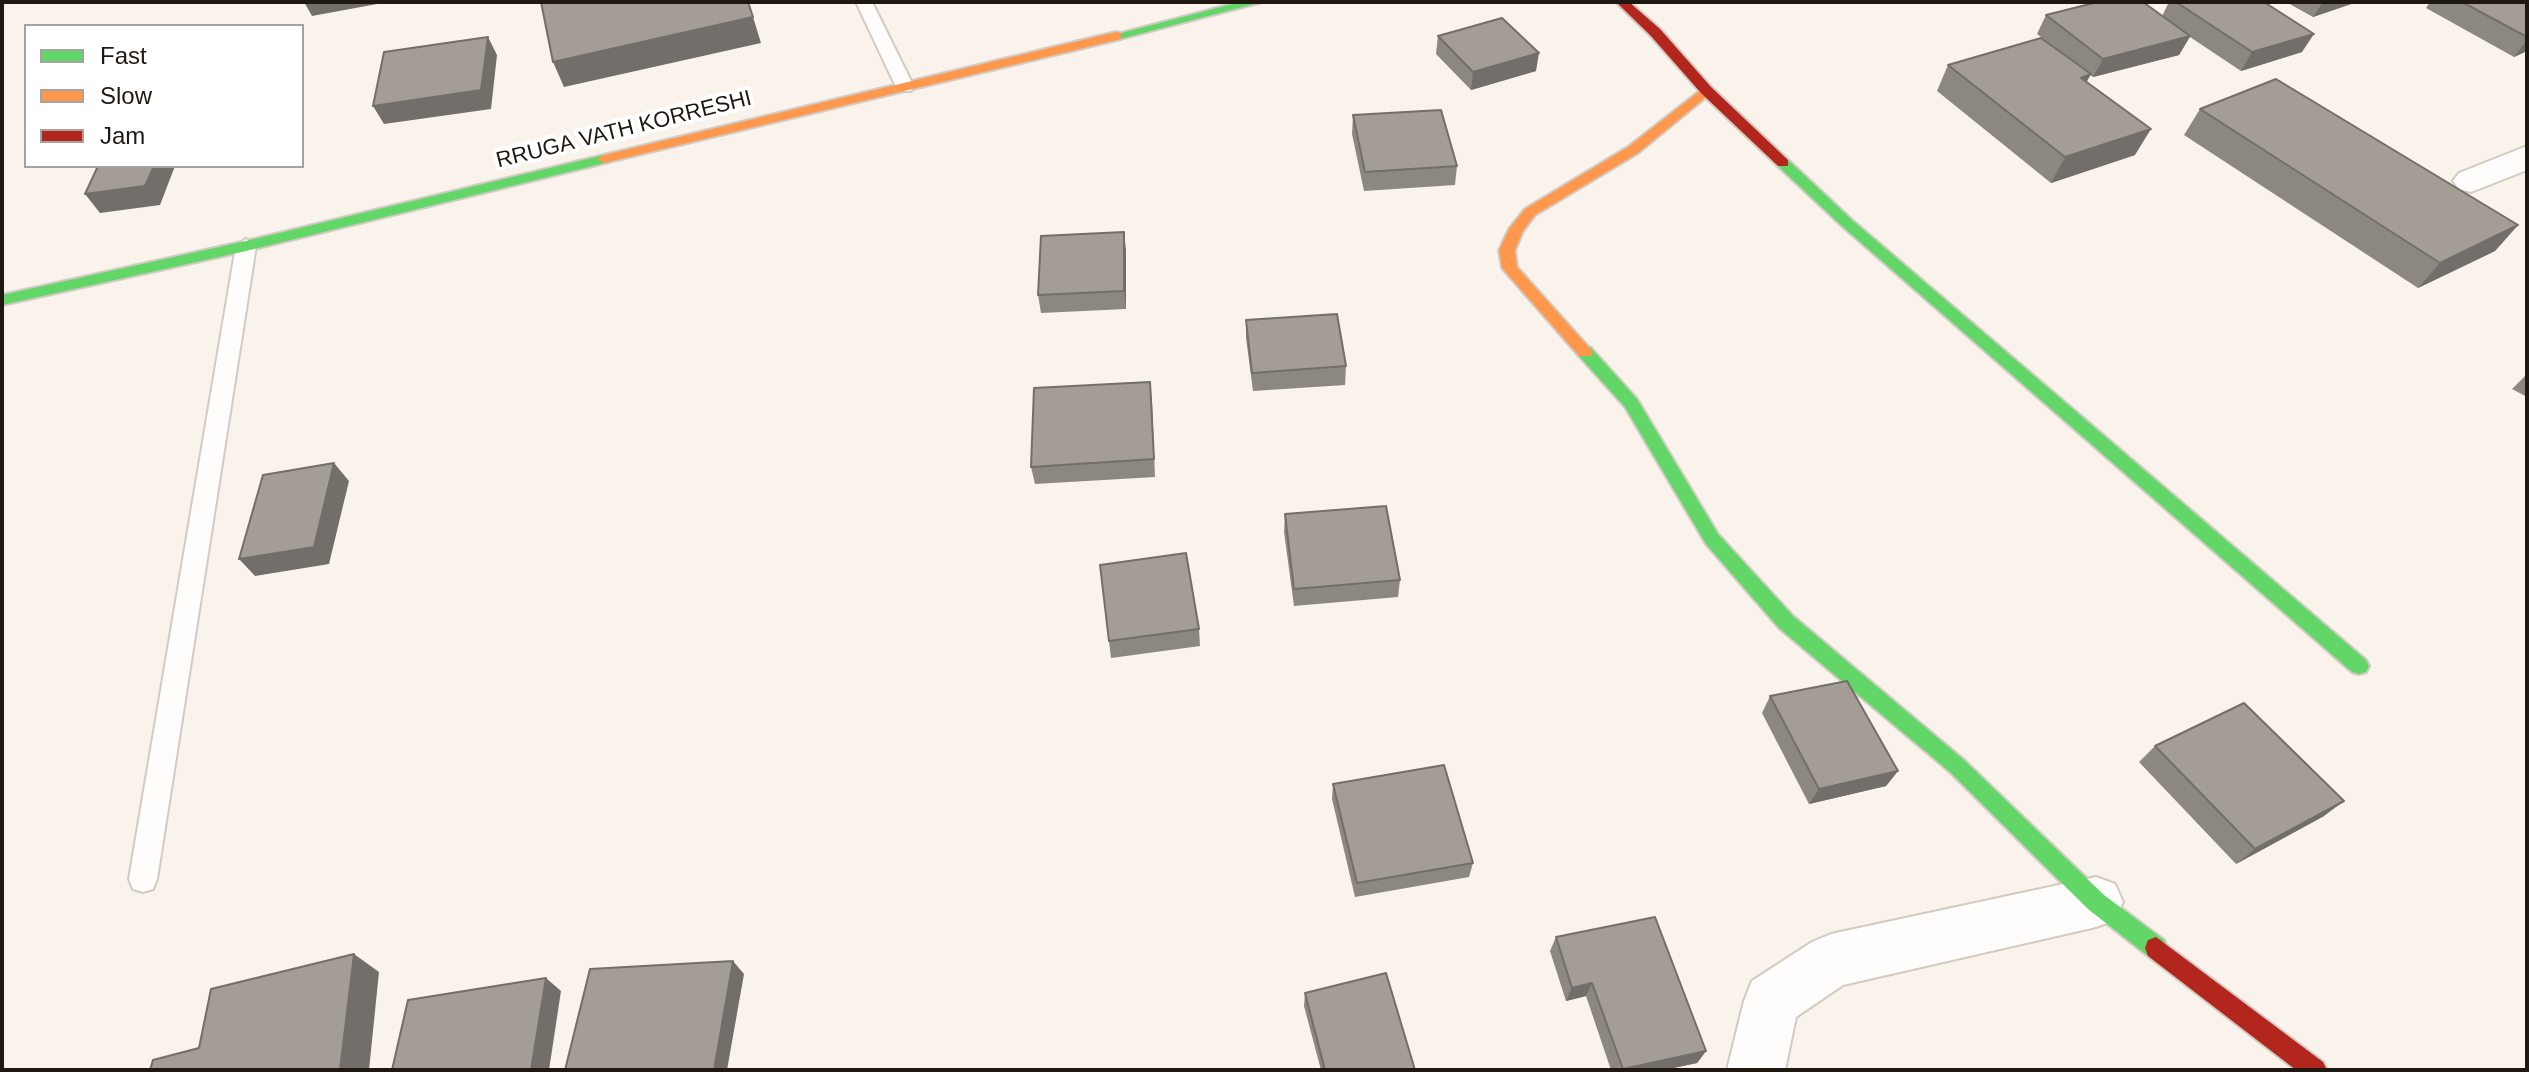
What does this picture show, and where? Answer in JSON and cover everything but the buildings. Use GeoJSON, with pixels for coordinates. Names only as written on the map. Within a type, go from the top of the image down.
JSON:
{"type":"FeatureCollection","features":[{"type":"Feature","properties":{"kind":"street","name":"RRUGA VATH KORRESHI"},"geometry":{"type":"LineString","coordinates":[[2,300],[246,246],[1256,2]]}},
{"type":"Feature","properties":{"kind":"street"},"geometry":{"type":"LineString","coordinates":[[1622,2],[1655,32],[1706,90],[1859,233],[2359,666]]}},
{"type":"Feature","properties":{"kind":"street"},"geometry":{"type":"LineString","coordinates":[[1706,90],[1633,150],[1530,212],[1516,229],[1507,250],[1510,268],[1631,403],[1712,539],[1786,622],[1957,766],[2096,902],[2315,1070]]}},
{"type":"Feature","properties":{"kind":"street"},"geometry":{"type":"LineString","coordinates":[[2471,181],[2527,157]]}},
{"type":"Feature","properties":{"kind":"street"},"geometry":{"type":"LineString","coordinates":[[1756,1070],[1772,1001],[1831,961],[2096,902]]}},
{"type":"Feature","properties":{"kind":"lane"},"geometry":{"type":"LineString","coordinates":[[864,2],[905,87]]}},
{"type":"Feature","properties":{"kind":"lane"},"geometry":{"type":"LineString","coordinates":[[143,879],[246,246]]}},
{"type":"Feature","properties":{"kind":"traffic: fast"},"geometry":{"type":"LineString","coordinates":[[1116,36],[1256,2]]}},
{"type":"Feature","properties":{"kind":"traffic: fast"},"geometry":{"type":"LineString","coordinates":[[2,300],[246,246],[604,159]]}},
{"type":"Feature","properties":{"kind":"traffic: fast"},"geometry":{"type":"LineString","coordinates":[[1783,163],[1847,223],[2359,666]]}},
{"type":"Feature","properties":{"kind":"traffic: fast"},"geometry":{"type":"LineString","coordinates":[[1585,352],[1631,403],[1712,539],[1786,622],[1957,766],[2096,902],[2156,948]]}},
{"type":"Feature","properties":{"kind":"traffic: slow"},"geometry":{"type":"LineString","coordinates":[[604,159],[1116,36]]}},
{"type":"Feature","properties":{"kind":"traffic: slow"},"geometry":{"type":"LineString","coordinates":[[1585,352],[1510,268],[1507,250],[1516,229],[1530,212],[1633,150],[1706,90]]}},
{"type":"Feature","properties":{"kind":"traffic: jam"},"geometry":{"type":"LineString","coordinates":[[1622,2],[1655,32],[1706,90],[1783,163]]}},
{"type":"Feature","properties":{"kind":"traffic: jam"},"geometry":{"type":"LineString","coordinates":[[2156,948],[2315,1070]]}}]}
